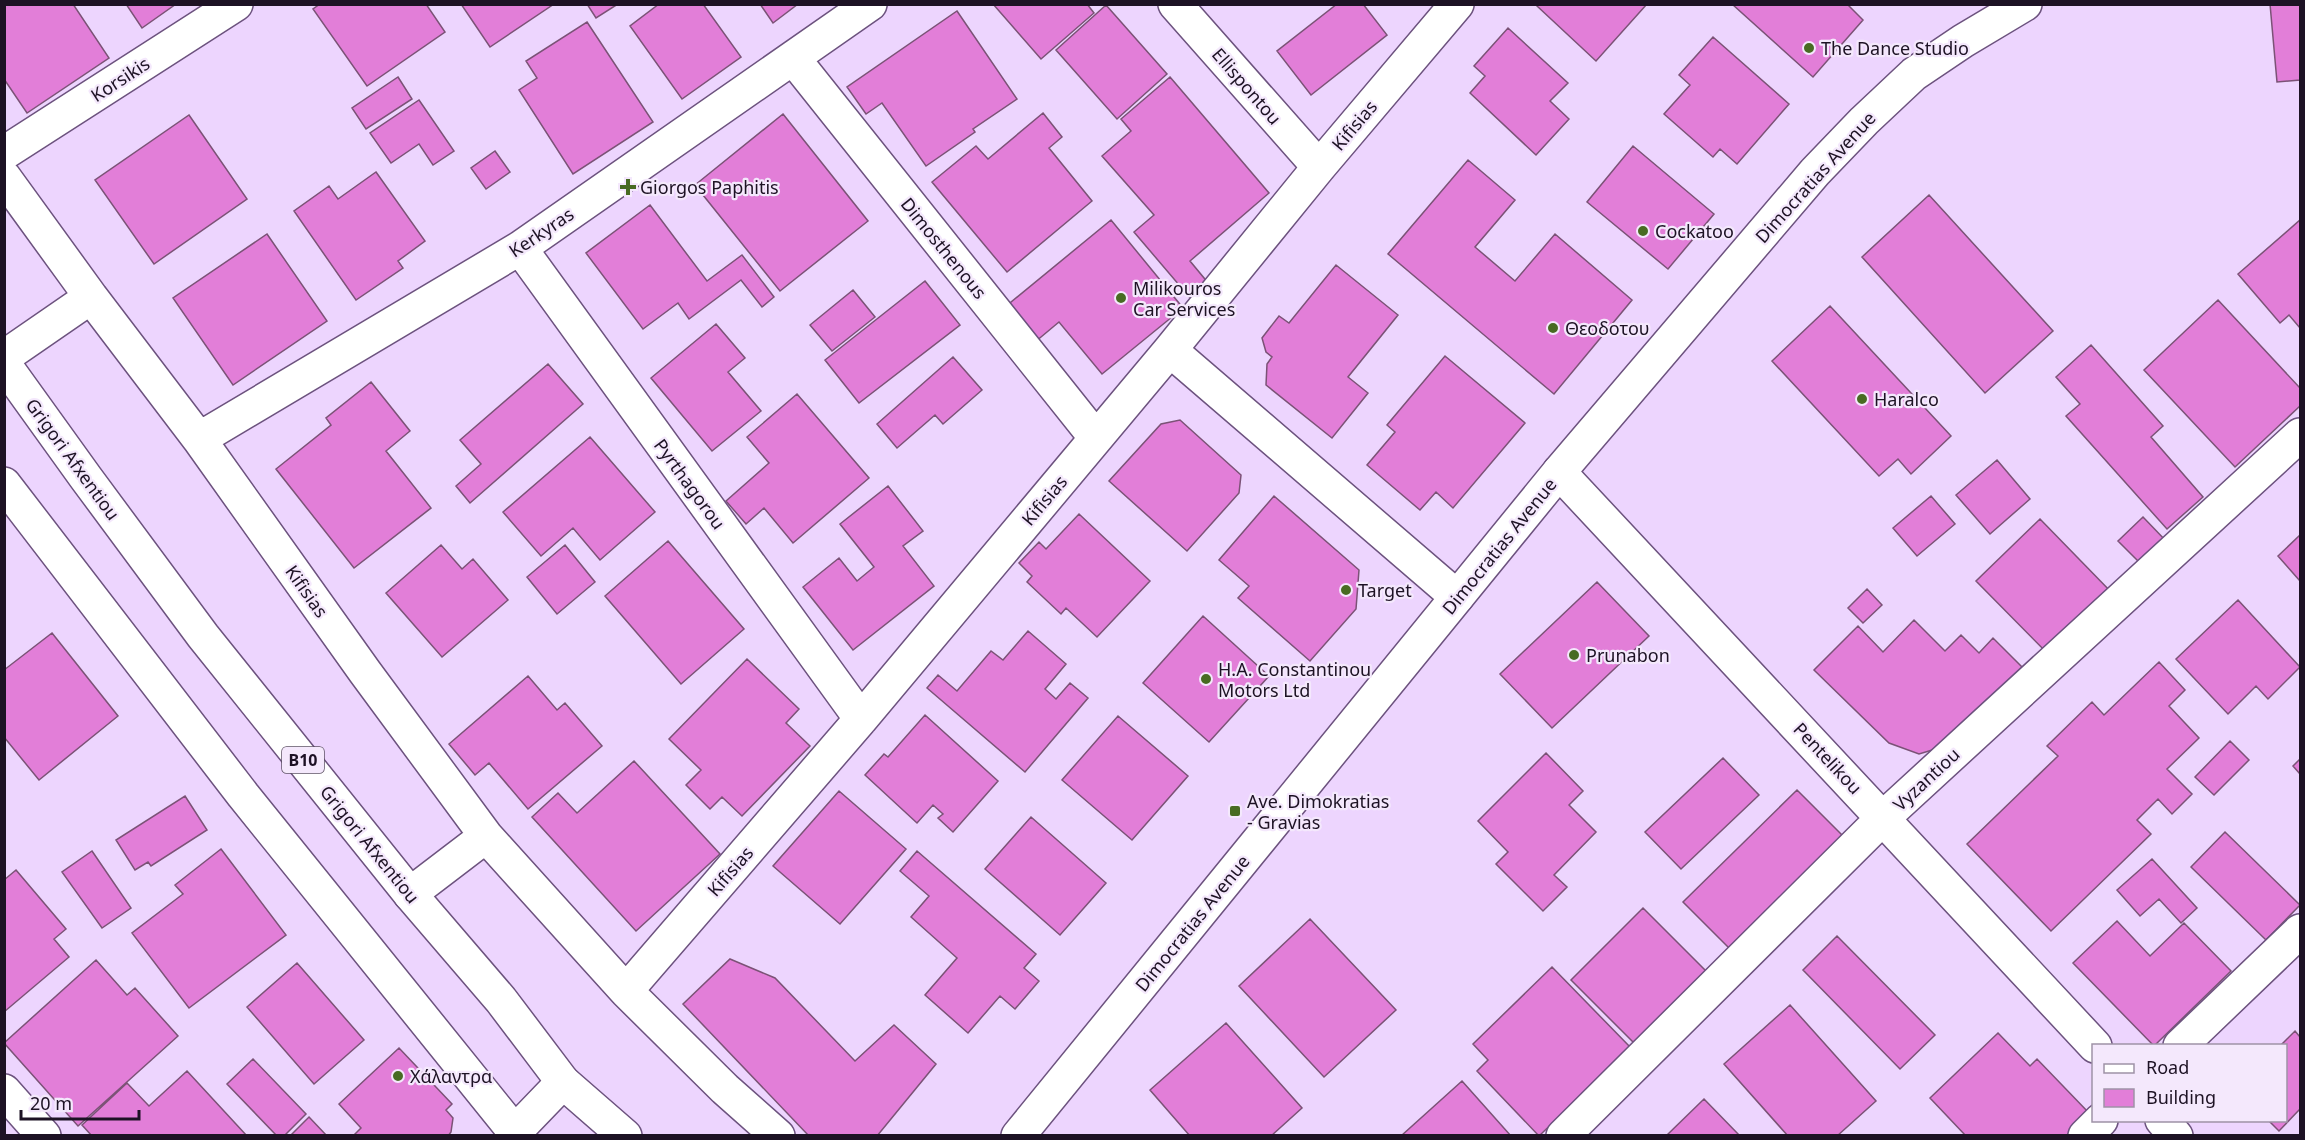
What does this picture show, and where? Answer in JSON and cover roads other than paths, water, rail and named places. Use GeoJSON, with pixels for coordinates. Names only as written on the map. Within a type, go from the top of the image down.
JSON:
{"type":"FeatureCollection","features":[{"type":"Feature","properties":{"kind":"street","name":"Korsikis"},"geometry":{"type":"LineString","coordinates":[[4,153],[236,4]]}},
{"type":"Feature","properties":{"kind":"street","name":"Kerkyras"},"geometry":{"type":"LineString","coordinates":[[199,439],[520,248],[870,4]]}},
{"type":"Feature","properties":{"kind":"street","name":"Ellispontou"},"geometry":{"type":"LineString","coordinates":[[1175,4],[1318,167]]}},
{"type":"Feature","properties":{"kind":"street","name":"Kifisias"},"geometry":{"type":"LineString","coordinates":[[626,991],[861,719],[1170,350],[1318,167],[1457,4]]}},
{"type":"Feature","properties":{"kind":"street","name":"Dimocratias Avenue"},"geometry":{"type":"LineString","coordinates":[[1018,1136],[1559,472],[1815,172],[1864,121],[1914,75],[1963,41],[2025,4]]}},
{"type":"Feature","properties":{"kind":"street","name":"Dimosthenous"},"geometry":{"type":"LineString","coordinates":[[793,58],[1096,438]]}},
{"type":"Feature","properties":{"kind":"street","name":"Kifisias"},"geometry":{"type":"LineString","coordinates":[[4,177],[91,297],[199,439],[365,672],[486,836],[626,991],[725,1089],[778,1136]]}},
{"type":"Feature","properties":{"kind":"street","name":"Pyrthagorou"},"geometry":{"type":"LineString","coordinates":[[520,248],[861,719]]}},
{"type":"Feature","properties":{"kind":"street"},"geometry":{"type":"LineString","coordinates":[[4,357],[91,297]]}},
{"type":"Feature","properties":{"kind":"street"},"geometry":{"type":"LineString","coordinates":[[1170,350],[1457,597]]}},
{"type":"Feature","properties":{"kind":"street","name":"Grigori Afxentiou"},"geometry":{"type":"LineString","coordinates":[[4,364],[203,636],[410,894],[501,1000],[563,1082],[624,1136]]}},
{"type":"Feature","properties":{"kind":"street","name":"Vyzantiou"},"geometry":{"type":"LineString","coordinates":[[1563,1136],[1883,818],[2301,435]]}},
{"type":"Feature","properties":{"kind":"street","name":"Pentelikou"},"geometry":{"type":"LineString","coordinates":[[1559,472],[2093,1044]]}},
{"type":"Feature","properties":{"kind":"street"},"geometry":{"type":"LineString","coordinates":[[4,484],[243,795],[515,1134],[563,1082]]}},
{"type":"Feature","properties":{"kind":"street"},"geometry":{"type":"LineString","coordinates":[[410,894],[486,836]]}},
{"type":"Feature","properties":{"kind":"street"},"geometry":{"type":"LineString","coordinates":[[2182,1044],[2301,932]]}},
{"type":"Feature","properties":{"kind":"street"},"geometry":{"type":"LineString","coordinates":[[4,1091],[44,1136]]}},
{"type":"Feature","properties":{"kind":"street"},"geometry":{"type":"LineString","coordinates":[[2085,1136],[2099,1122]]}},
{"type":"Feature","properties":{"kind":"street"},"geometry":{"type":"LineString","coordinates":[[2164,1122],[2176,1136]]}},
{"type":"Feature","properties":{"kind":"place","name":"The Dance Studio"},"geometry":{"type":"Point","coordinates":[1809,48]}},
{"type":"Feature","properties":{"kind":"place","name":"Giorgos Paphitis"},"geometry":{"type":"Point","coordinates":[628,187]}},
{"type":"Feature","properties":{"kind":"place","name":"Cockatoo"},"geometry":{"type":"Point","coordinates":[1643,231]}},
{"type":"Feature","properties":{"kind":"place","name":"Milikouros Car Services"},"geometry":{"type":"Point","coordinates":[1121,298]}},
{"type":"Feature","properties":{"kind":"place","name":"Θεοδοτου"},"geometry":{"type":"Point","coordinates":[1553,328]}},
{"type":"Feature","properties":{"kind":"place","name":"Haralco"},"geometry":{"type":"Point","coordinates":[1862,399]}},
{"type":"Feature","properties":{"kind":"place","name":"Target"},"geometry":{"type":"Point","coordinates":[1346,590]}},
{"type":"Feature","properties":{"kind":"place","name":"Prunabon"},"geometry":{"type":"Point","coordinates":[1574,655]}},
{"type":"Feature","properties":{"kind":"place","name":"H.A. Constantinou Motors Ltd"},"geometry":{"type":"Point","coordinates":[1206,679]}},
{"type":"Feature","properties":{"kind":"place","name":"Ave. Dimokratias - Gravias"},"geometry":{"type":"Point","coordinates":[1235,811]}},
{"type":"Feature","properties":{"kind":"place","name":"Χάλαντρα"},"geometry":{"type":"Point","coordinates":[398,1076]}}]}
